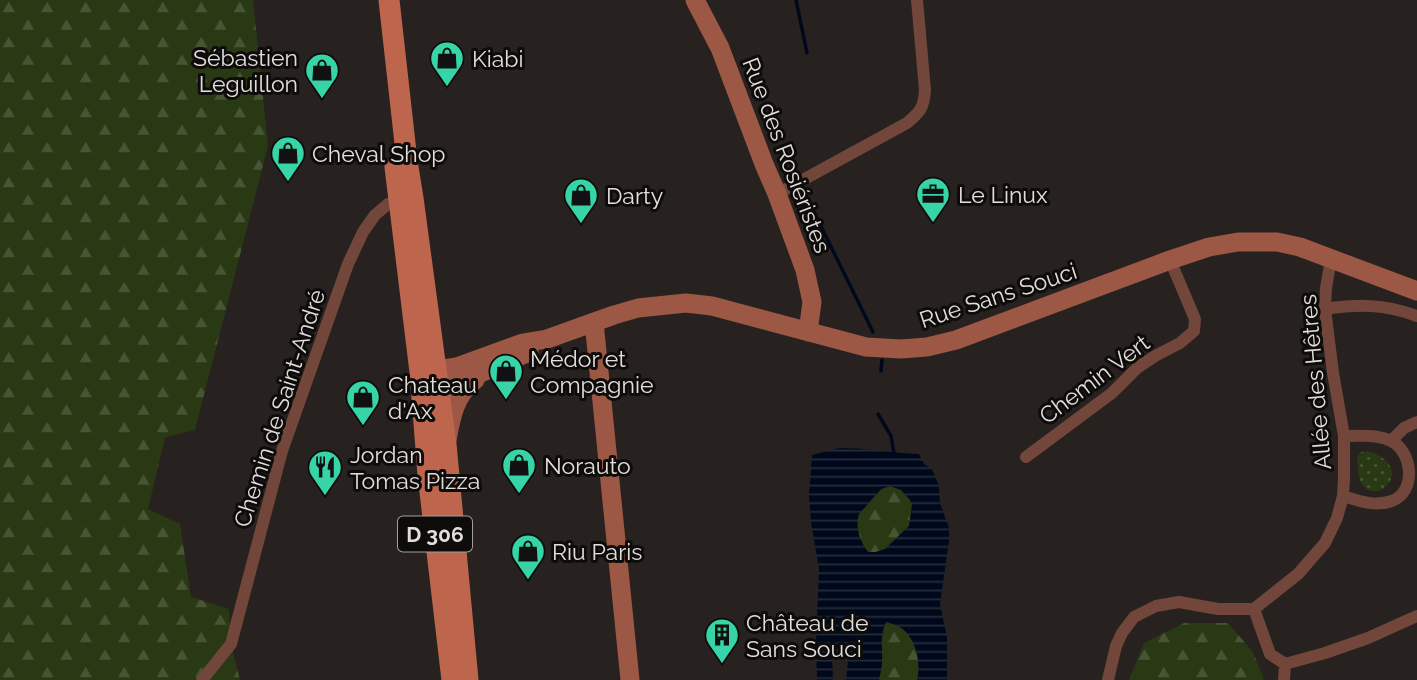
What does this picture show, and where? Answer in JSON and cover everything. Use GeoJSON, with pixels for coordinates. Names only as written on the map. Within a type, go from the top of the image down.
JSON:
{"type":"FeatureCollection","features":[{"type":"Feature","properties":{"kind":"main road","name":"D 306"},"geometry":{"type":"LineString","coordinates":[[376,0],[431,383],[446,444],[468,680]]}},
{"type":"Feature","properties":{"kind":"main road","name":"D 306"},"geometry":{"type":"LineString","coordinates":[[389,0],[407,161],[406,200]]}},
{"type":"Feature","properties":{"kind":"main road","name":"Rue des Rosiéristes"},"geometry":{"type":"LineString","coordinates":[[695,0],[720,48],[778,194],[809,284],[812,302],[808,332]]}},
{"type":"Feature","properties":{"kind":"main road","name":"Rue Sans Souci"},"geometry":{"type":"LineString","coordinates":[[431,383],[457,367],[523,343],[547,339],[638,308],[685,303],[712,306],[866,347],[927,347],[968,335],[1170,260],[1209,247],[1238,242],[1277,242],[1300,247],[1417,291]]}},
{"type":"Feature","properties":{"kind":"main road"},"geometry":{"type":"LineString","coordinates":[[594,322],[630,680]]}},
{"type":"Feature","properties":{"kind":"main road","name":"Rue Sans Souci"},"geometry":{"type":"LineString","coordinates":[[431,383],[453,385],[526,355],[547,339]]}},
{"type":"Feature","properties":{"kind":"main road"},"geometry":{"type":"LineString","coordinates":[[446,444],[457,400],[466,386],[487,372]]}},
{"type":"Feature","properties":{"kind":"main road","name":"D 306"},"geometry":{"type":"LineString","coordinates":[[431,383],[428,475],[452,680]]}},
{"type":"Feature","properties":{"kind":"street"},"geometry":{"type":"LineString","coordinates":[[778,194],[907,123],[919,113],[925,90],[917,0]]}},
{"type":"Feature","properties":{"kind":"street","name":"Chemin de Saint-André"},"geometry":{"type":"LineString","coordinates":[[202,680],[231,645],[282,451],[348,264],[363,232],[375,215],[388,204],[406,200]]}},
{"type":"Feature","properties":{"kind":"street","name":"Allée des Hêtres"},"geometry":{"type":"LineString","coordinates":[[1254,609],[1298,574],[1325,543],[1338,518],[1343,496],[1344,436],[1325,309],[1331,259]]}},
{"type":"Feature","properties":{"kind":"street","name":"Chemin Vert"},"geometry":{"type":"LineString","coordinates":[[1026,457],[1112,393],[1137,368],[1181,343],[1194,331],[1195,319],[1170,260]]}},
{"type":"Feature","properties":{"kind":"street"},"geometry":{"type":"LineString","coordinates":[[1325,309],[1350,306],[1384,307],[1417,316]]}},
{"type":"Feature","properties":{"kind":"street"},"geometry":{"type":"LineString","coordinates":[[1391,441],[1404,428],[1417,422]]}},
{"type":"Feature","properties":{"kind":"street"},"geometry":{"type":"LineString","coordinates":[[1343,496],[1371,503],[1390,502],[1400,496],[1410,476],[1407,458],[1391,441],[1376,437],[1344,436]]}},
{"type":"Feature","properties":{"kind":"street"},"geometry":{"type":"LineString","coordinates":[[1108,680],[1122,632],[1134,617],[1156,606],[1179,602],[1218,609],[1254,609],[1270,654],[1285,664],[1368,638],[1417,616]]}},
{"type":"Feature","properties":{"kind":"street"},"geometry":{"type":"LineString","coordinates":[[1284,680],[1285,664]]}},
{"type":"Feature","properties":{"kind":"green space"},"geometry":{"type":"Polygon","coordinates":[[[0,0],[253,0],[268,146],[195,430],[165,437],[148,509],[180,524],[191,597],[229,609],[231,644],[240,680],[0,680],[0,0]]]}},
{"type":"Feature","properties":{"kind":"green space"},"geometry":{"type":"Polygon","coordinates":[[[1368,451],[1382,458],[1390,466],[1392,475],[1389,482],[1377,491],[1369,490],[1358,475],[1357,457],[1361,452],[1368,451]]]}},
{"type":"Feature","properties":{"kind":"green space"},"geometry":{"type":"Polygon","coordinates":[[[890,486],[901,490],[910,500],[912,505],[909,526],[885,549],[868,552],[859,535],[858,515],[878,493],[890,486]]]}},
{"type":"Feature","properties":{"kind":"green space"},"geometry":{"type":"Polygon","coordinates":[[[886,622],[904,630],[913,642],[918,661],[917,680],[879,680],[882,664],[881,643],[886,622]]]}},
{"type":"Feature","properties":{"kind":"green space"},"geometry":{"type":"Polygon","coordinates":[[[1184,623],[1228,623],[1253,652],[1264,680],[1129,680],[1144,643],[1184,623]]]}},
{"type":"Feature","properties":{"kind":"water"},"geometry":{"type":"Polygon","coordinates":[[[840,448],[919,454],[924,464],[932,469],[949,528],[940,604],[947,637],[947,680],[917,680],[918,661],[913,642],[902,628],[886,622],[882,637],[879,680],[846,680],[846,649],[837,649],[832,654],[833,680],[817,680],[819,569],[809,495],[812,455],[840,448]],[[890,486],[881,489],[859,514],[859,534],[868,552],[885,549],[909,526],[912,505],[901,490],[890,486]]]}},
{"type":"Feature","properties":{"kind":"waterway"},"geometry":{"type":"LineString","coordinates":[[796,0],[807,53]]}},
{"type":"Feature","properties":{"kind":"waterway"},"geometry":{"type":"LineString","coordinates":[[807,198],[873,332]]}},
{"type":"Feature","properties":{"kind":"waterway"},"geometry":{"type":"LineString","coordinates":[[881,371],[882,360]]}},
{"type":"Feature","properties":{"kind":"waterway"},"geometry":{"type":"LineString","coordinates":[[878,414],[891,436],[894,453],[891,456]]}},
{"type":"Feature","properties":{"kind":"place","name":"Kiabi"},"geometry":{"type":"Point","coordinates":[447,88]}},
{"type":"Feature","properties":{"kind":"place","name":"Sébastien Leguillon"},"geometry":{"type":"Point","coordinates":[322,100]}},
{"type":"Feature","properties":{"kind":"place","name":"Cheval Shop"},"geometry":{"type":"Point","coordinates":[288,183]}},
{"type":"Feature","properties":{"kind":"place","name":"Le Linux"},"geometry":{"type":"Point","coordinates":[933,224]}},
{"type":"Feature","properties":{"kind":"place","name":"Darty"},"geometry":{"type":"Point","coordinates":[581,225]}},
{"type":"Feature","properties":{"kind":"place","name":"Médor et Compagnie"},"geometry":{"type":"Point","coordinates":[506,401]}},
{"type":"Feature","properties":{"kind":"place","name":"Chateau d'Ax"},"geometry":{"type":"Point","coordinates":[363,427]}},
{"type":"Feature","properties":{"kind":"place","name":"Norauto"},"geometry":{"type":"Point","coordinates":[519,495]}},
{"type":"Feature","properties":{"kind":"place","name":"Jordan Tomas Pizza"},"geometry":{"type":"Point","coordinates":[325,497]}},
{"type":"Feature","properties":{"kind":"place","name":"Riu Paris"},"geometry":{"type":"Point","coordinates":[528,581]}},
{"type":"Feature","properties":{"kind":"place","name":"Château de Sans Souci"},"geometry":{"type":"Point","coordinates":[722,665]}}]}
